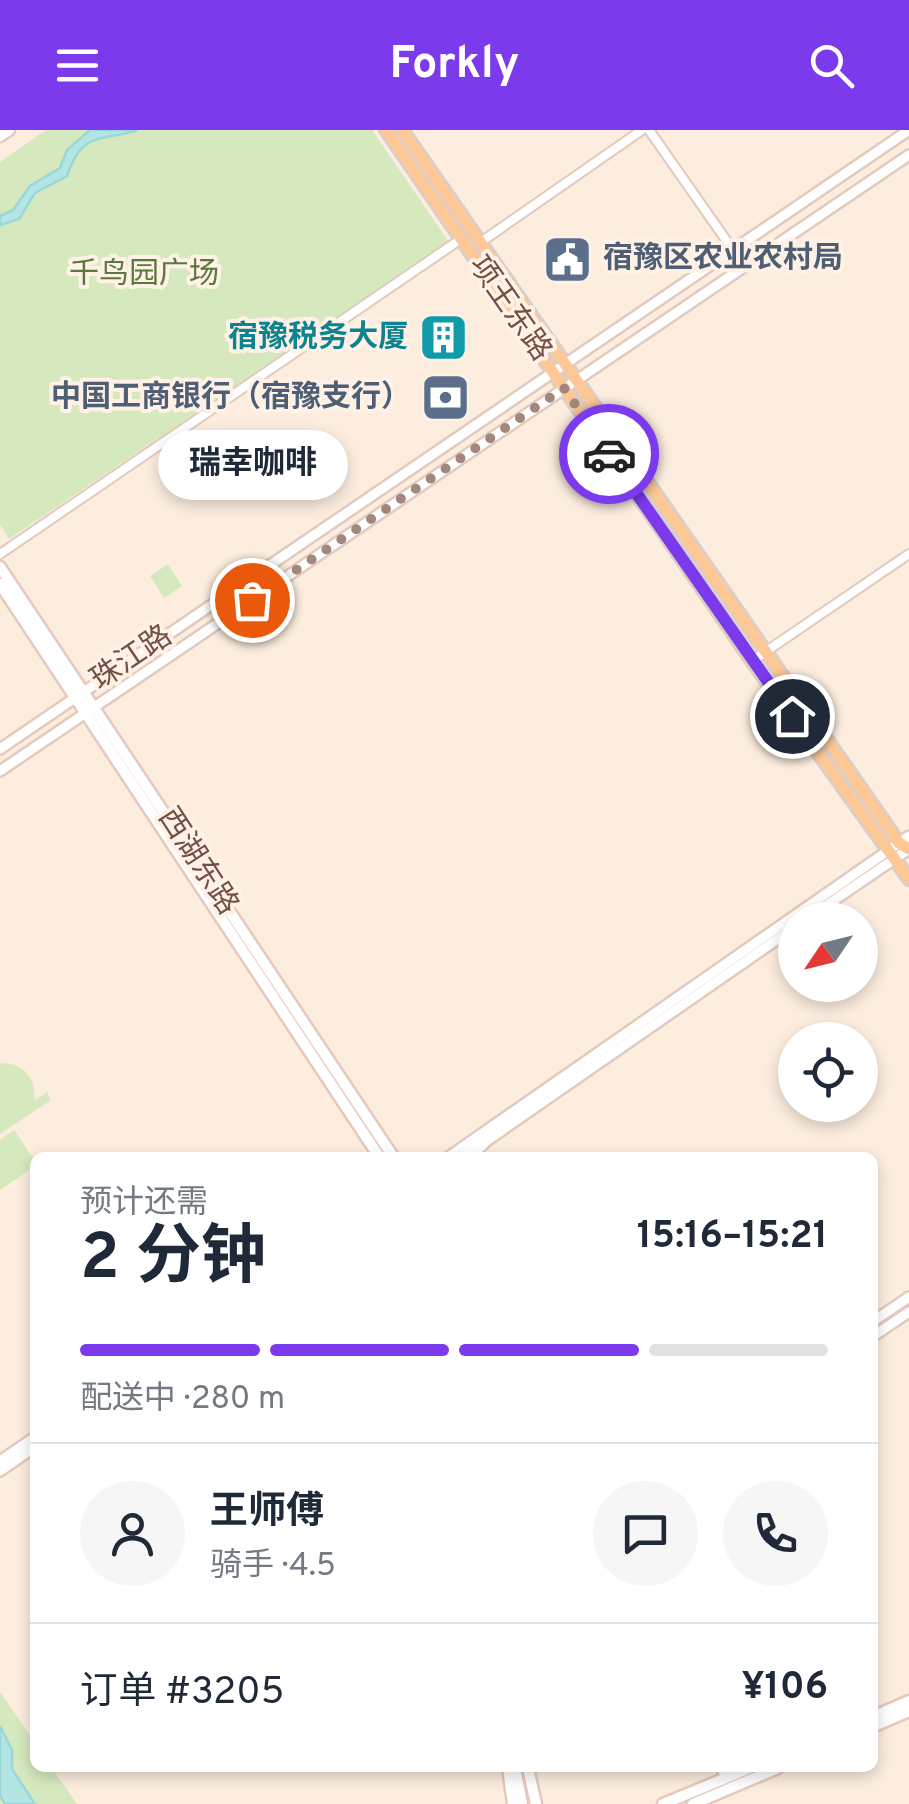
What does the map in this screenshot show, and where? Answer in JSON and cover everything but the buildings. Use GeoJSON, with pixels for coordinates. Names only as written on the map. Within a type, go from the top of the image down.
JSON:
{"type":"FeatureCollection","features":[{"type":"Feature","properties":{"kind":"main road"},"geometry":{"type":"LineString","coordinates":[[0,136],[8,130]]}},
{"type":"Feature","properties":{"kind":"main road","name":"项王东路"},"geometry":{"type":"LineString","coordinates":[[386,130],[753,663],[900,848]]}},
{"type":"Feature","properties":{"kind":"main road","name":"项王东路"},"geometry":{"type":"LineString","coordinates":[[402,130],[900,848],[909,879]]}},
{"type":"Feature","properties":{"kind":"main road","name":"西湖东路"},"geometry":{"type":"LineString","coordinates":[[0,566],[80,694],[390,1152]]}},
{"type":"Feature","properties":{"kind":"main road","name":"西湖东路"},"geometry":{"type":"LineString","coordinates":[[0,584],[80,694]]}},
{"type":"Feature","properties":{"kind":"main road","name":"西湖东路"},"geometry":{"type":"LineString","coordinates":[[90,709],[376,1152]]}},
{"type":"Feature","properties":{"kind":"main road"},"geometry":{"type":"LineString","coordinates":[[473,1152],[483,1144]]}},
{"type":"Feature","properties":{"kind":"main road"},"geometry":{"type":"LineString","coordinates":[[878,1714],[909,1702]]}},
{"type":"Feature","properties":{"kind":"main road"},"geometry":{"type":"LineString","coordinates":[[878,1724],[909,1711]]}},
{"type":"Feature","properties":{"kind":"main road"},"geometry":{"type":"LineString","coordinates":[[512,1772],[512,1804]]}},
{"type":"Feature","properties":{"kind":"main road"},"geometry":{"type":"LineString","coordinates":[[513,1772],[522,1804]]}},
{"type":"Feature","properties":{"kind":"main road"},"geometry":{"type":"LineString","coordinates":[[529,1772],[536,1804]]}},
{"type":"Feature","properties":{"kind":"main road"},"geometry":{"type":"LineString","coordinates":[[663,1804],[740,1772]]}},
{"type":"Feature","properties":{"kind":"main road"},"geometry":{"type":"LineString","coordinates":[[692,1804],[768,1772]]}},
{"type":"Feature","properties":{"kind":"street"},"geometry":{"type":"LineString","coordinates":[[481,242],[645,130],[733,250]]}},
{"type":"Feature","properties":{"kind":"street","name":"珠江路"},"geometry":{"type":"LineString","coordinates":[[0,749],[909,130]]}},
{"type":"Feature","properties":{"kind":"street","name":"珠江路"},"geometry":{"type":"LineString","coordinates":[[0,771],[909,155]]}},
{"type":"Feature","properties":{"kind":"street"},"geometry":{"type":"LineString","coordinates":[[0,554],[461,240]]}},
{"type":"Feature","properties":{"kind":"street"},"geometry":{"type":"LineString","coordinates":[[753,663],[909,556]]}},
{"type":"Feature","properties":{"kind":"street"},"geometry":{"type":"LineString","coordinates":[[829,902],[900,848]]}},
{"type":"Feature","properties":{"kind":"street"},"geometry":{"type":"LineString","coordinates":[[456,1152],[900,848]]}},
{"type":"Feature","properties":{"kind":"street"},"geometry":{"type":"LineString","coordinates":[[483,1144],[778,939]]}},
{"type":"Feature","properties":{"kind":"street"},"geometry":{"type":"LineString","coordinates":[[878,1318],[909,1297]]}},
{"type":"Feature","properties":{"kind":"street"},"geometry":{"type":"LineString","coordinates":[[878,1333],[909,1312]]}},
{"type":"Feature","properties":{"kind":"street"},"geometry":{"type":"LineString","coordinates":[[0,1461],[30,1441]]}},
{"type":"Feature","properties":{"kind":"street"},"geometry":{"type":"LineString","coordinates":[[0,1471],[30,1450]]}},
{"type":"Feature","properties":{"kind":"green space","name":"千鸟园广场"},"geometry":{"type":"Polygon","coordinates":[[[46,130],[372,130],[449,242],[9,539],[0,524],[0,162],[46,130]]]}},
{"type":"Feature","properties":{"kind":"green space"},"geometry":{"type":"Polygon","coordinates":[[[168,564],[182,586],[164,598],[150,576],[168,564]]]}},
{"type":"Feature","properties":{"kind":"green space"},"geometry":{"type":"Polygon","coordinates":[[[0,1063],[26,1073],[35,1100],[47,1092],[51,1100],[0,1134],[0,1063]]]}},
{"type":"Feature","properties":{"kind":"green space"},"geometry":{"type":"Polygon","coordinates":[[[14,1130],[30,1154],[30,1169],[0,1190],[0,1140],[14,1130]]]}},
{"type":"Feature","properties":{"kind":"green space"},"geometry":{"type":"Polygon","coordinates":[[[0,1692],[30,1736],[30,1772],[55,1772],[77,1804],[0,1804],[0,1692]]]}},
{"type":"Feature","properties":{"kind":"water"},"geometry":{"type":"Polygon","coordinates":[[[90,130],[138,130],[86,144],[67,176],[35,193],[19,219],[0,225],[0,216],[13,210],[30,186],[60,168],[67,150],[90,130]]]}},
{"type":"Feature","properties":{"kind":"water"},"geometry":{"type":"Polygon","coordinates":[[[0,1726],[12,1750],[12,1769],[35,1804],[5,1804],[0,1796],[0,1726]]]}},
{"type":"Feature","properties":{"kind":"way so far"},"geometry":{"type":"LineString","coordinates":[[252,600],[564,388],[609,454]]}},
{"type":"Feature","properties":{"kind":"place","name":"宿豫区农业农村局"},"geometry":{"type":"Point","coordinates":[568,259]}},
{"type":"Feature","properties":{"kind":"place","name":"宿豫税务大厦"},"geometry":{"type":"Point","coordinates":[443,338]}},
{"type":"Feature","properties":{"kind":"place","name":"中国工商银行（宿豫支行）"},"geometry":{"type":"Point","coordinates":[446,398]}},
{"type":"Feature","properties":{"kind":"place","name":"瑞幸咖啡"},"geometry":{"type":"Point","coordinates":[252,600]}},
{"type":"Feature","properties":{"kind":"route"},"geometry":{"type":"LineString","coordinates":[[609,454],[792,716]]}}]}
